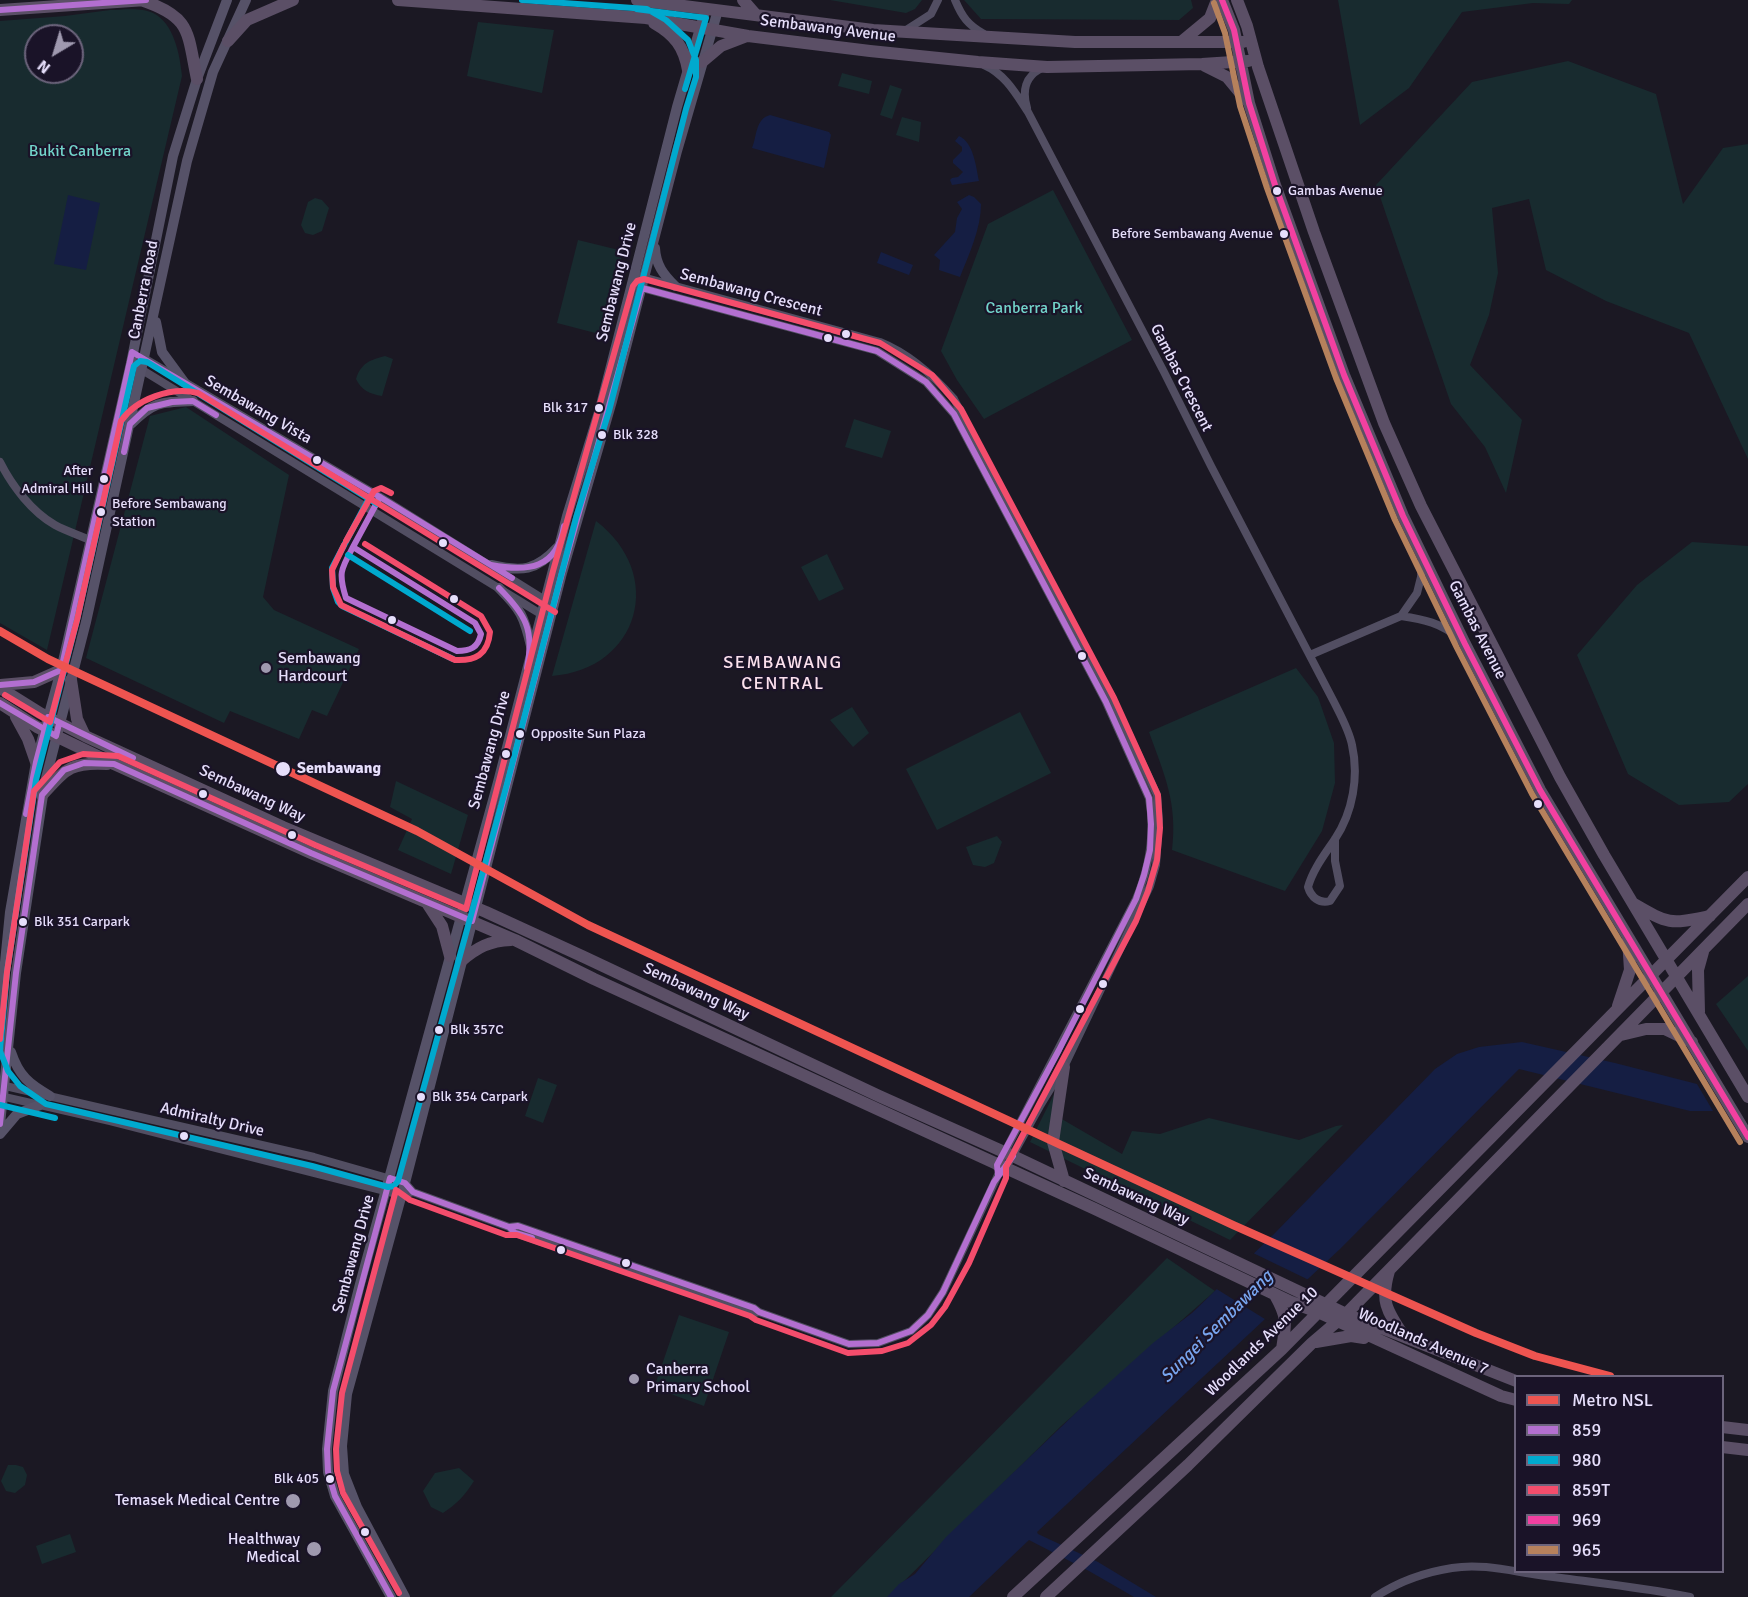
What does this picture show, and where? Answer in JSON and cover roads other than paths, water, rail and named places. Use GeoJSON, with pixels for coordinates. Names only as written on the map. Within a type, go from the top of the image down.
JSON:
{"type":"FeatureCollection","features":[{"type":"Feature","properties":{"kind":"main road"},"geometry":{"type":"LineString","coordinates":[[141,0],[161,7],[176,17],[185,27],[197,79]]}},
{"type":"Feature","properties":{"kind":"main road"},"geometry":{"type":"LineString","coordinates":[[0,10],[146,0]]}},
{"type":"Feature","properties":{"kind":"main road","name":"Canberra Road"},"geometry":{"type":"LineString","coordinates":[[0,1124],[16,973],[60,670],[144,302],[173,156],[197,79],[227,0]]}},
{"type":"Feature","properties":{"kind":"main road","name":"Canberra Road"},"geometry":{"type":"LineString","coordinates":[[53,720],[71,680],[86,622],[188,161],[213,72],[246,0]]}},
{"type":"Feature","properties":{"kind":"main road"},"geometry":{"type":"LineString","coordinates":[[228,41],[247,20],[293,0]]}},
{"type":"Feature","properties":{"kind":"main road","name":"Sembawang Avenue"},"geometry":{"type":"LineString","coordinates":[[398,0],[646,18],[748,36],[978,62],[1047,66],[1202,64],[1256,60]]}},
{"type":"Feature","properties":{"kind":"main road","name":"Sembawang Avenue"},"geometry":{"type":"LineString","coordinates":[[638,0],[714,5],[756,15],[902,32],[990,38],[1075,42],[1251,41]]}},
{"type":"Feature","properties":{"kind":"main road"},"geometry":{"type":"LineString","coordinates":[[743,0],[756,15]]}},
{"type":"Feature","properties":{"kind":"main road"},"geometry":{"type":"LineString","coordinates":[[1181,42],[1210,18],[1217,0]]}},
{"type":"Feature","properties":{"kind":"main road","name":"Gambas Avenue"},"geometry":{"type":"LineString","coordinates":[[1222,0],[1234,30],[1249,103],[1283,207],[1344,375],[1422,557],[1540,790],[1748,1137]]}},
{"type":"Feature","properties":{"kind":"main road","name":"Gambas Avenue"},"geometry":{"type":"LineString","coordinates":[[1237,0],[1314,232],[1384,423],[1410,482],[1560,777],[1748,1097]]}},
{"type":"Feature","properties":{"kind":"main road","name":"Sembawang Drive"},"geometry":{"type":"LineString","coordinates":[[469,905],[545,617],[639,282],[677,107],[688,70],[714,5]]}},
{"type":"Feature","properties":{"kind":"main road"},"geometry":{"type":"LineString","coordinates":[[646,18],[667,30],[678,41],[685,54],[688,70]]}},
{"type":"Feature","properties":{"kind":"main road","name":"Sembawang Drive"},"geometry":{"type":"LineString","coordinates":[[549,603],[559,546],[654,239],[702,62],[706,29]]}},
{"type":"Feature","properties":{"kind":"main road"},"geometry":{"type":"LineString","coordinates":[[702,62],[721,46],[748,36]]}},
{"type":"Feature","properties":{"kind":"main road"},"geometry":{"type":"LineString","coordinates":[[1202,64],[1227,77],[1249,103]]}},
{"type":"Feature","properties":{"kind":"main road"},"geometry":{"type":"LineString","coordinates":[[654,239],[659,267],[675,286]]}},
{"type":"Feature","properties":{"kind":"main road"},"geometry":{"type":"LineString","coordinates":[[144,302],[144,305],[156,309],[158,338],[162,352],[184,382]]}},
{"type":"Feature","properties":{"kind":"main road"},"geometry":{"type":"LineString","coordinates":[[130,424],[147,408],[194,401]]}},
{"type":"Feature","properties":{"kind":"main road"},"geometry":{"type":"LineString","coordinates":[[1368,430],[1376,437],[1380,437],[1384,431],[1384,423]]}},
{"type":"Feature","properties":{"kind":"main road"},"geometry":{"type":"LineString","coordinates":[[1391,488],[1391,479],[1397,474],[1410,482]]}},
{"type":"Feature","properties":{"kind":"main road"},"geometry":{"type":"LineString","coordinates":[[491,565],[510,569],[537,566],[548,559],[559,546]]}},
{"type":"Feature","properties":{"kind":"main road"},"geometry":{"type":"LineString","coordinates":[[499,588],[516,605],[525,619],[531,649]]}},
{"type":"Feature","properties":{"kind":"main road","name":"Sembawang Drive"},"geometry":{"type":"LineString","coordinates":[[405,1597],[357,1507],[345,1474],[342,1446],[347,1394],[405,1183],[456,959],[531,649],[545,617]]}},
{"type":"Feature","properties":{"kind":"main road"},"geometry":{"type":"LineString","coordinates":[[0,687],[34,682],[60,670]]}},
{"type":"Feature","properties":{"kind":"main road"},"geometry":{"type":"LineString","coordinates":[[71,680],[77,719],[85,736]]}},
{"type":"Feature","properties":{"kind":"main road","name":"Sembawang Way"},"geometry":{"type":"LineString","coordinates":[[0,687],[53,720],[85,736],[292,831],[469,905],[584,957],[1009,1154],[1214,1259],[1291,1302],[1322,1308]]}},
{"type":"Feature","properties":{"kind":"main road","name":"Sembawang Way"},"geometry":{"type":"LineString","coordinates":[[0,703],[50,734],[114,764],[311,854],[515,940],[1000,1170],[1214,1259],[1299,1291],[1322,1308]]}},
{"type":"Feature","properties":{"kind":"main road"},"geometry":{"type":"LineString","coordinates":[[13,712],[23,727],[36,762]]}},
{"type":"Feature","properties":{"kind":"main road","name":"Canberra Road"},"geometry":{"type":"LineString","coordinates":[[0,1013],[10,912],[36,762],[50,734]]}},
{"type":"Feature","properties":{"kind":"main road"},"geometry":{"type":"LineString","coordinates":[[42,795],[64,771],[84,763],[114,764]]}},
{"type":"Feature","properties":{"kind":"main road","name":"Woodlands Avenue 10"},"geometry":{"type":"LineString","coordinates":[[1013,1597],[1282,1349],[1748,877]]}},
{"type":"Feature","properties":{"kind":"main road"},"geometry":{"type":"LineString","coordinates":[[426,901],[442,926],[456,959],[493,941],[515,940]]}},
{"type":"Feature","properties":{"kind":"main road"},"geometry":{"type":"LineString","coordinates":[[1633,903],[1662,921],[1677,923],[1711,916]]}},
{"type":"Feature","properties":{"kind":"main road"},"geometry":{"type":"LineString","coordinates":[[1046,1597],[1188,1465],[1312,1343],[1342,1318],[1748,904]]}},
{"type":"Feature","properties":{"kind":"main road"},"geometry":{"type":"LineString","coordinates":[[1617,1010],[1629,970],[1627,933]]}},
{"type":"Feature","properties":{"kind":"main road"},"geometry":{"type":"LineString","coordinates":[[1699,1014],[1698,970],[1703,950]]}},
{"type":"Feature","properties":{"kind":"main road"},"geometry":{"type":"LineString","coordinates":[[584,957],[581,960],[583,967],[594,978]]}},
{"type":"Feature","properties":{"kind":"main road","name":"Sembawang Drive"},"geometry":{"type":"LineString","coordinates":[[391,1597],[335,1496],[328,1472],[327,1449],[333,1391],[386,1192],[456,959]]}},
{"type":"Feature","properties":{"kind":"main road"},"geometry":{"type":"LineString","coordinates":[[1620,1035],[1646,1029],[1665,1029],[1692,1042]]}},
{"type":"Feature","properties":{"kind":"main road"},"geometry":{"type":"LineString","coordinates":[[9,1049],[16,1067],[26,1080],[50,1096]]}},
{"type":"Feature","properties":{"kind":"main road"},"geometry":{"type":"LineString","coordinates":[[1064,1067],[1053,1142],[1064,1181]]}},
{"type":"Feature","properties":{"kind":"main road"},"geometry":{"type":"LineString","coordinates":[[0,1134],[17,1114],[40,1105]]}},
{"type":"Feature","properties":{"kind":"main road"},"geometry":{"type":"LineString","coordinates":[[1389,1270],[1384,1287],[1387,1310],[1403,1335]]}},
{"type":"Feature","properties":{"kind":"main road"},"geometry":{"type":"LineString","coordinates":[[1275,1294],[1284,1311],[1286,1323],[1282,1349]]}},
{"type":"Feature","properties":{"kind":"main road","name":"Woodlands Avenue 7"},"geometry":{"type":"LineString","coordinates":[[1322,1308],[1377,1341],[1514,1400]]}},
{"type":"Feature","properties":{"kind":"main road","name":"Woodlands Avenue 7"},"geometry":{"type":"LineString","coordinates":[[1342,1318],[1403,1335],[1438,1352],[1514,1381]]}},
{"type":"Feature","properties":{"kind":"main road"},"geometry":{"type":"LineString","coordinates":[[1312,1343],[1351,1336],[1377,1341]]}},
{"type":"Feature","properties":{"kind":"main road"},"geometry":{"type":"LineString","coordinates":[[1724,1427],[1748,1430]]}},
{"type":"Feature","properties":{"kind":"main road"},"geometry":{"type":"LineString","coordinates":[[1724,1447],[1748,1450]]}},
{"type":"Feature","properties":{"kind":"street"},"geometry":{"type":"LineString","coordinates":[[902,32],[931,14],[938,0]]}},
{"type":"Feature","properties":{"kind":"street"},"geometry":{"type":"LineString","coordinates":[[955,0],[963,18],[971,27],[990,38]]}},
{"type":"Feature","properties":{"kind":"street","name":"Gambas Crescent"},"geometry":{"type":"LineString","coordinates":[[978,62],[997,72],[1008,83],[1028,112],[1344,722],[1352,743],[1356,772],[1353,796],[1335,839],[1326,850],[1308,887],[1313,897],[1322,902],[1329,901],[1340,886],[1335,861],[1335,839]]}},
{"type":"Feature","properties":{"kind":"street","name":"Gambas Crescent"},"geometry":{"type":"LineString","coordinates":[[1028,112],[1025,97],[1026,83],[1031,74],[1047,66]]}},
{"type":"Feature","properties":{"kind":"street","name":"Sembawang Crescent"},"geometry":{"type":"LineString","coordinates":[[639,282],[675,286],[880,342],[904,354],[936,378],[954,399],[1118,709],[1157,795],[1160,820],[1152,883],[1064,1067],[1000,1170]]}},
{"type":"Feature","properties":{"kind":"street","name":"Sembawang Crescent"},"geometry":{"type":"LineString","coordinates":[[639,282],[877,351],[917,375],[935,391],[954,414],[1067,627],[1106,702],[1149,798],[1151,809],[1149,858],[1143,884],[1009,1154]]}},
{"type":"Feature","properties":{"kind":"street","name":"Sembawang Vista"},"geometry":{"type":"LineString","coordinates":[[131,357],[145,359],[380,497],[549,603]]}},
{"type":"Feature","properties":{"kind":"street","name":"Sembawang Vista"},"geometry":{"type":"LineString","coordinates":[[131,357],[142,370],[545,617]]}},
{"type":"Feature","properties":{"kind":"street"},"geometry":{"type":"LineString","coordinates":[[0,462],[5,473],[31,506],[55,525],[90,540]]}},
{"type":"Feature","properties":{"kind":"street"},"geometry":{"type":"LineString","coordinates":[[1310,656],[1401,616],[1417,593],[1422,557]]}},
{"type":"Feature","properties":{"kind":"street"},"geometry":{"type":"LineString","coordinates":[[1401,616],[1431,621],[1452,632],[1465,644]]}},
{"type":"Feature","properties":{"kind":"street","name":"Admiralty Drive"},"geometry":{"type":"LineString","coordinates":[[3,1085],[314,1157],[390,1178],[405,1183],[413,1192],[509,1227],[515,1233],[752,1314],[759,1312],[849,1344],[878,1343],[911,1331],[928,1315],[943,1292],[1000,1170]]}},
{"type":"Feature","properties":{"kind":"street","name":"Admiralty Drive"},"geometry":{"type":"LineString","coordinates":[[2,1097],[110,1121],[401,1196]]}},
{"type":"Feature","properties":{"kind":"street"},"geometry":{"type":"LineString","coordinates":[[401,1196],[413,1192]]}},
{"type":"Feature","properties":{"kind":"street"},"geometry":{"type":"LineString","coordinates":[[1376,1597],[1385,1590],[1429,1572],[1454,1567],[1479,1567],[1514,1572]]}},
{"type":"Feature","properties":{"kind":"street"},"geometry":{"type":"LineString","coordinates":[[1525,1573],[1690,1597]]}},
{"type":"Feature","properties":{"kind":"water"},"geometry":{"type":"Polygon","coordinates":[[[770,115],[829,132],[831,135],[824,168],[752,148],[759,124],[770,115]]]}},
{"type":"Feature","properties":{"kind":"water"},"geometry":{"type":"Polygon","coordinates":[[[959,136],[964,139],[971,150],[979,181],[952,185],[950,180],[963,172],[953,163],[962,151],[962,147],[955,141],[959,136]]]}},
{"type":"Feature","properties":{"kind":"water"},"geometry":{"type":"Polygon","coordinates":[[[68,195],[100,203],[86,270],[54,264],[68,195]]]}},
{"type":"Feature","properties":{"kind":"water"},"geometry":{"type":"Polygon","coordinates":[[[969,195],[981,204],[979,223],[960,277],[939,270],[940,260],[934,255],[955,232],[957,218],[962,209],[957,202],[969,195]]]}},
{"type":"Feature","properties":{"kind":"water"},"geometry":{"type":"Polygon","coordinates":[[[881,252],[913,265],[909,275],[877,263],[881,252]]]}},
{"type":"Feature","properties":{"kind":"water","name":"Sungei Sembawang"},"geometry":{"type":"Polygon","coordinates":[[[1522,1042],[1697,1084],[1713,1111],[1690,1111],[1519,1069],[1340,1249],[1037,1532],[1098,1562],[1156,1597],[1134,1597],[1029,1540],[969,1597],[887,1597],[899,1584],[915,1574],[946,1537],[1082,1407],[1153,1343],[1192,1313],[1274,1234],[1435,1069],[1457,1054],[1479,1047],[1522,1042]]]}},
{"type":"Feature","properties":{"kind":"metro line","name":"NSL"},"geometry":{"type":"LineString","coordinates":[[0,631],[48,659],[417,831],[588,925],[1233,1225],[1476,1333],[1535,1356],[1606,1375]]}},
{"type":"Feature","properties":{"kind":"place","name":"Gambas Avenue"},"geometry":{"type":"Point","coordinates":[1277,191]}},
{"type":"Feature","properties":{"kind":"place","name":"Before Sembawang Avenue"},"geometry":{"type":"Point","coordinates":[1284,234]}},
{"type":"Feature","properties":{"kind":"place","name":"Blk 317"},"geometry":{"type":"Point","coordinates":[599,408]}},
{"type":"Feature","properties":{"kind":"place","name":"Blk 328"},"geometry":{"type":"Point","coordinates":[602,435]}},
{"type":"Feature","properties":{"kind":"place","name":"After Admiral Hill"},"geometry":{"type":"Point","coordinates":[104,479]}},
{"type":"Feature","properties":{"kind":"place","name":"Before Sembawang Station"},"geometry":{"type":"Point","coordinates":[101,512]}},
{"type":"Feature","properties":{"kind":"place","name":"Sembawang Hardcourt"},"geometry":{"type":"Point","coordinates":[266,668]}},
{"type":"Feature","properties":{"kind":"place","name":"Opposite Sun Plaza"},"geometry":{"type":"Point","coordinates":[520,734]}},
{"type":"Feature","properties":{"kind":"place","name":"Sembawang"},"geometry":{"type":"Point","coordinates":[283,769]}},
{"type":"Feature","properties":{"kind":"place","name":"Blk 351 Carpark"},"geometry":{"type":"Point","coordinates":[23,922]}},
{"type":"Feature","properties":{"kind":"place","name":"Blk 357C"},"geometry":{"type":"Point","coordinates":[439,1030]}},
{"type":"Feature","properties":{"kind":"place","name":"Blk 354 Carpark"},"geometry":{"type":"Point","coordinates":[421,1097]}},
{"type":"Feature","properties":{"kind":"place","name":"Canberra Primary School"},"geometry":{"type":"Point","coordinates":[634,1379]}},
{"type":"Feature","properties":{"kind":"place","name":"Blk 405"},"geometry":{"type":"Point","coordinates":[330,1479]}},
{"type":"Feature","properties":{"kind":"place","name":"Temasek Medical Centre"},"geometry":{"type":"Point","coordinates":[293,1501]}},
{"type":"Feature","properties":{"kind":"place","name":"Healthway Medical"},"geometry":{"type":"Point","coordinates":[314,1549]}},
{"type":"Feature","properties":{"kind":"district","name":"SEMBAWANG CENTRAL"},"geometry":{"type":"Point","coordinates":[783,673]}},
{"type":"Feature","properties":{"kind":"park label","name":"Bukit Canberra"},"geometry":{"type":"Point","coordinates":[80,152]}},
{"type":"Feature","properties":{"kind":"park label","name":"Canberra Park"},"geometry":{"type":"Point","coordinates":[1034,309]}}]}
